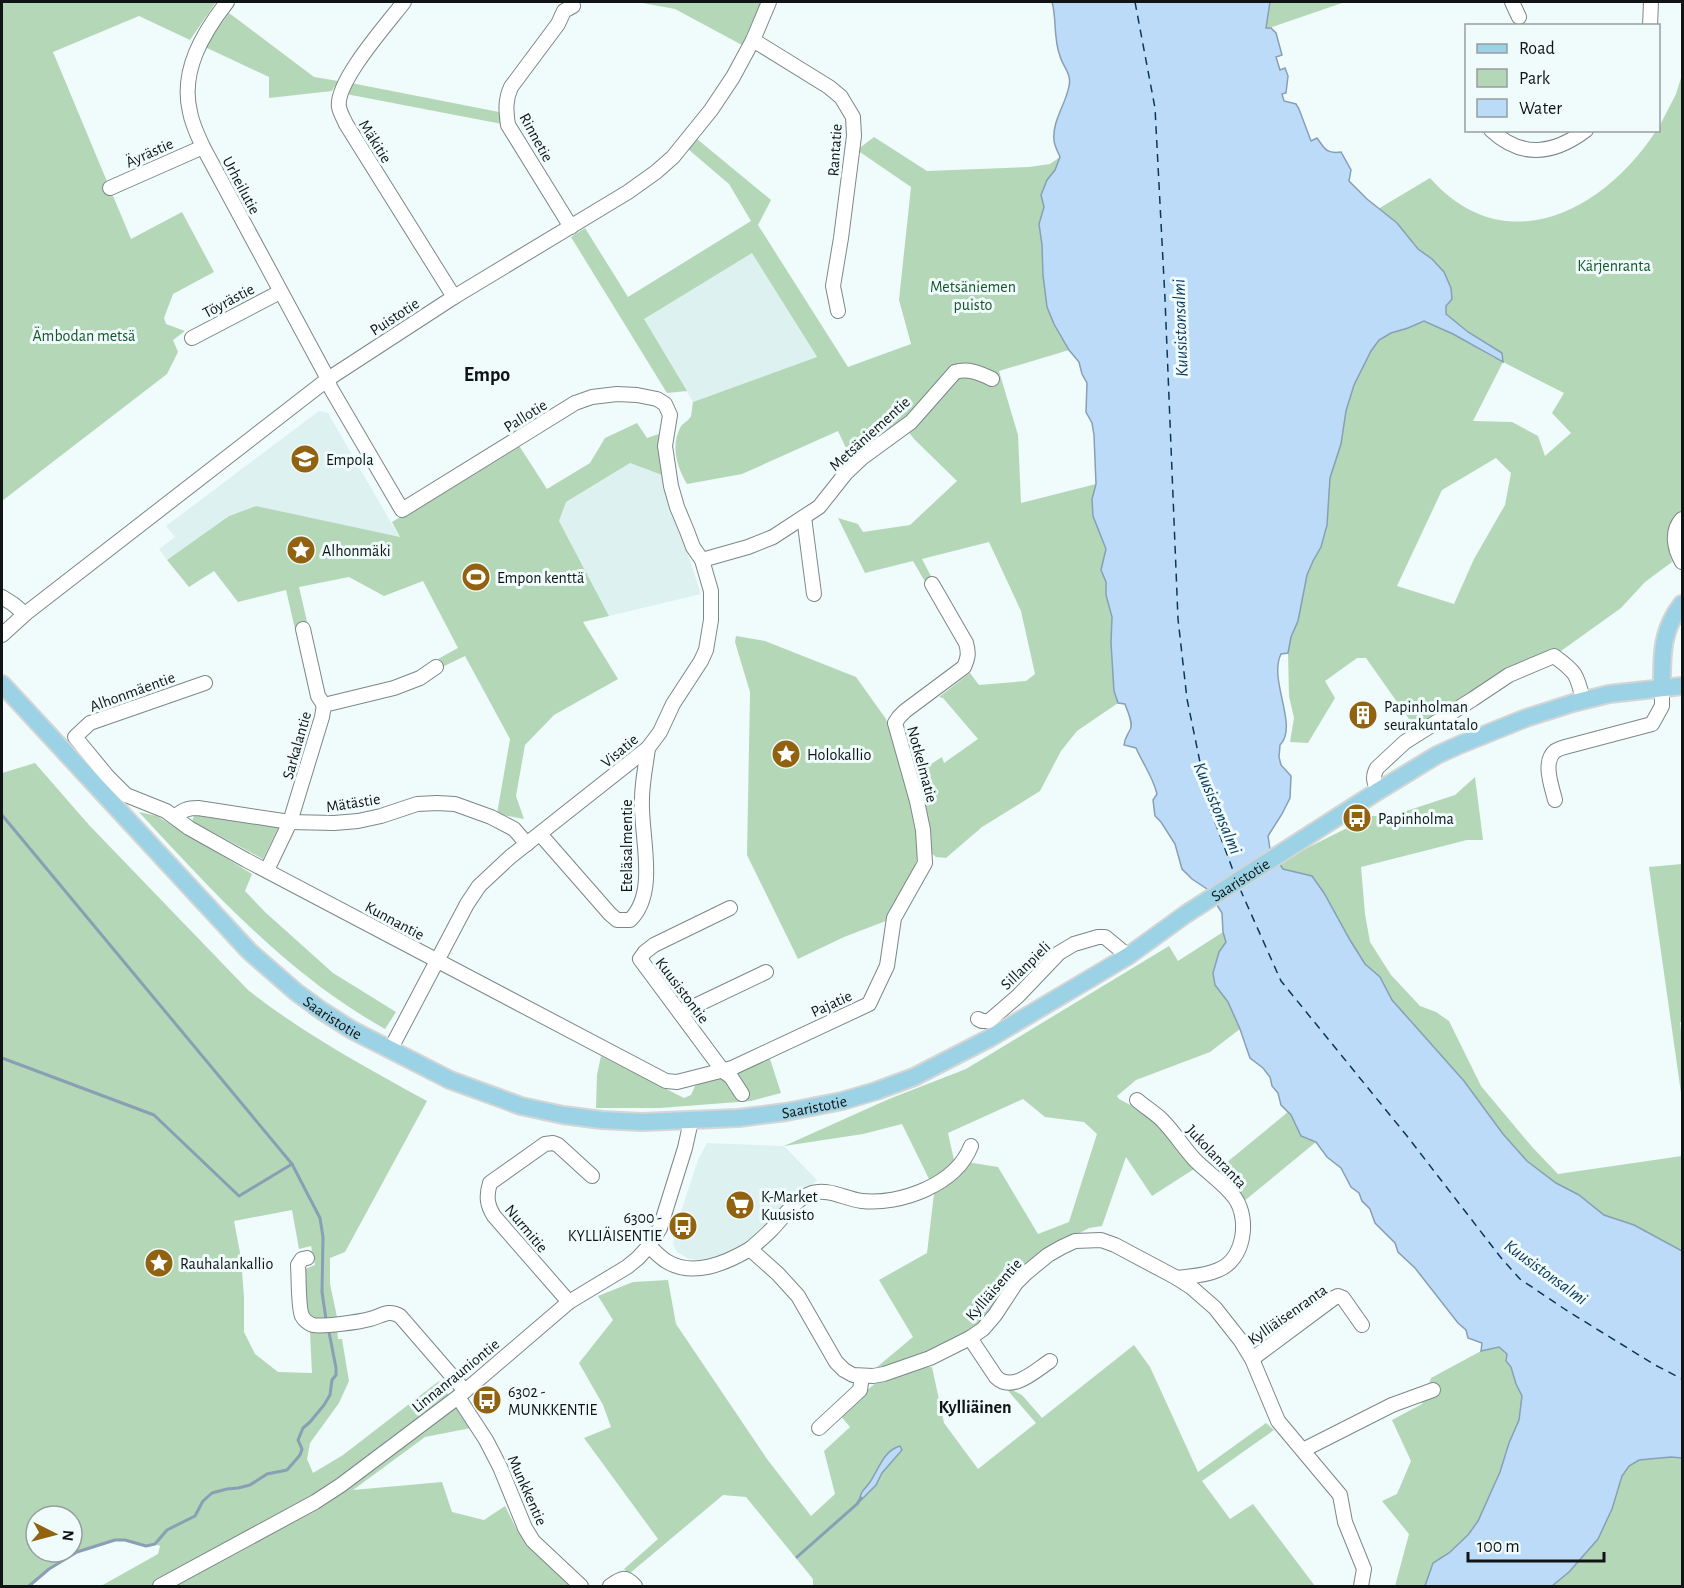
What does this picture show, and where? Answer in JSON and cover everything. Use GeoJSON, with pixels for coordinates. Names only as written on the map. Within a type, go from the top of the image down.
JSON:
{"type":"FeatureCollection","features":[{"type":"Feature","properties":{"kind":"main road"},"geometry":{"type":"LineString","coordinates":[[1662,688],[1663,646],[1668,626],[1683,604]]}},
{"type":"Feature","properties":{"kind":"main road","name":"Saaristotie"},"geometry":{"type":"LineString","coordinates":[[2,684],[249,951],[296,992],[322,1011],[352,1030],[450,1080],[500,1099],[547,1113],[642,1122],[738,1118],[786,1112],[842,1101],[915,1077],[990,1038],[1128,956],[1186,914],[1437,755],[1543,711],[1609,694],[1683,686]]}},
{"type":"Feature","properties":{"kind":"street","name":"Urheilutie"},"geometry":{"type":"LineString","coordinates":[[227,2],[199,44],[189,74],[187,92],[189,111],[203,147],[328,379],[330,387],[402,510]]}},
{"type":"Feature","properties":{"kind":"street","name":"Mäkitie"},"geometry":{"type":"LineString","coordinates":[[404,2],[344,82],[339,106],[346,124],[454,297]]}},
{"type":"Feature","properties":{"kind":"street","name":"Puistotie"},"geometry":{"type":"LineString","coordinates":[[2,636],[25,614],[328,379],[454,297],[628,192],[656,172],[673,157],[717,102],[753,40],[769,2]]}},
{"type":"Feature","properties":{"kind":"street"},"geometry":{"type":"LineString","coordinates":[[1512,2],[1519,17]]}},
{"type":"Feature","properties":{"kind":"street"},"geometry":{"type":"LineString","coordinates":[[1650,24],[1651,2]]}},
{"type":"Feature","properties":{"kind":"street","name":"Rinnetie"},"geometry":{"type":"LineString","coordinates":[[571,226],[508,125],[506,97],[558,24],[564,11],[573,6]]}},
{"type":"Feature","properties":{"kind":"street","name":"Rantatie"},"geometry":{"type":"LineString","coordinates":[[753,40],[829,87],[841,98],[852,117],[854,136],[833,286],[838,310]]}},
{"type":"Feature","properties":{"kind":"street"},"geometry":{"type":"LineString","coordinates":[[1494,132],[1510,144],[1539,150],[1565,144],[1583,132]]}},
{"type":"Feature","properties":{"kind":"street","name":"Äyrästie"},"geometry":{"type":"LineString","coordinates":[[110,188],[203,147]]}},
{"type":"Feature","properties":{"kind":"street","name":"Töyrästie"},"geometry":{"type":"LineString","coordinates":[[192,338],[280,292]]}},
{"type":"Feature","properties":{"kind":"street","name":"Metsäniementie"},"geometry":{"type":"LineString","coordinates":[[702,560],[748,547],[773,537],[819,507],[846,473],[911,422],[955,372],[963,369],[992,379]]}},
{"type":"Feature","properties":{"kind":"street","name":"Pallotie"},"geometry":{"type":"LineString","coordinates":[[402,510],[575,403],[592,396],[617,394],[657,399],[666,404],[670,415]]}},
{"type":"Feature","properties":{"kind":"street","name":"Visatie"},"geometry":{"type":"LineString","coordinates":[[390,1050],[466,904],[479,886],[566,812],[648,748],[660,732],[673,704],[706,650],[712,605],[711,591],[702,560],[693,547],[671,486],[665,446],[670,415]]}},
{"type":"Feature","properties":{"kind":"street"},"geometry":{"type":"LineString","coordinates":[[804,517],[814,594]]}},
{"type":"Feature","properties":{"kind":"street"},"geometry":{"type":"LineString","coordinates":[[1683,519],[1677,525],[1674,535],[1676,548],[1683,562]]}},
{"type":"Feature","properties":{"kind":"street","name":"Notkelmatie"},"geometry":{"type":"LineString","coordinates":[[925,853],[917,801],[895,723],[905,711],[964,668],[969,651],[932,584]]}},
{"type":"Feature","properties":{"kind":"street"},"geometry":{"type":"LineString","coordinates":[[2,597],[25,614]]}},
{"type":"Feature","properties":{"kind":"street"},"geometry":{"type":"LineString","coordinates":[[303,629],[318,696],[324,705]]}},
{"type":"Feature","properties":{"kind":"street"},"geometry":{"type":"LineString","coordinates":[[1377,791],[1374,774],[1377,768],[1405,742],[1509,675],[1554,656],[1570,668],[1577,677],[1583,700]]}},
{"type":"Feature","properties":{"kind":"street","name":"Sarkalantie"},"geometry":{"type":"LineString","coordinates":[[267,870],[290,822],[324,705],[394,688],[420,678],[436,667]]}},
{"type":"Feature","properties":{"kind":"street","name":"Alhonmäentie"},"geometry":{"type":"LineString","coordinates":[[75,737],[90,723],[205,683]]}},
{"type":"Feature","properties":{"kind":"street"},"geometry":{"type":"LineString","coordinates":[[1555,800],[1549,770],[1550,759],[1555,751],[1652,724],[1662,706],[1662,688]]}},
{"type":"Feature","properties":{"kind":"street","name":"Kunnantie"},"geometry":{"type":"LineString","coordinates":[[75,737],[126,795],[166,811],[189,828],[666,1081],[677,1082],[723,1071]]}},
{"type":"Feature","properties":{"kind":"street","name":"Eteläsalmentie"},"geometry":{"type":"LineString","coordinates":[[540,834],[610,914],[617,920],[630,920],[644,898],[645,834],[642,798],[648,748]]}},
{"type":"Feature","properties":{"kind":"street","name":"Mätästie"},"geometry":{"type":"LineString","coordinates":[[175,817],[182,810],[198,808],[290,822],[334,823],[381,816],[417,804],[455,804],[491,817],[514,829],[527,844]]}},
{"type":"Feature","properties":{"kind":"street","name":"Pajatie"},"geometry":{"type":"LineString","coordinates":[[723,1071],[869,1004],[887,966],[894,918],[925,863],[925,853]]}},
{"type":"Feature","properties":{"kind":"street","name":"Kuusistontie"},"geometry":{"type":"LineString","coordinates":[[730,908],[654,945],[640,959],[742,1094]]}},
{"type":"Feature","properties":{"kind":"street","name":"Sillanpieli"},"geometry":{"type":"LineString","coordinates":[[978,1019],[989,1021],[1018,996],[1059,953],[1074,944],[1105,937],[1128,956]]}},
{"type":"Feature","properties":{"kind":"street"},"geometry":{"type":"LineString","coordinates":[[680,1013],[766,972]]}},
{"type":"Feature","properties":{"kind":"street","name":"Jukolanranta"},"geometry":{"type":"LineString","coordinates":[[1137,1100],[1162,1120],[1194,1159],[1224,1186],[1236,1200],[1242,1213],[1241,1242],[1236,1255],[1228,1264],[1219,1270],[1177,1278]]}},
{"type":"Feature","properties":{"kind":"street","name":"Linnanrauniontie"},"geometry":{"type":"LineString","coordinates":[[160,1587],[315,1502],[461,1394],[569,1302],[638,1258],[660,1228],[691,1121]]}},
{"type":"Feature","properties":{"kind":"street","name":"Nurmitie"},"geometry":{"type":"LineString","coordinates":[[569,1302],[494,1216],[488,1206],[488,1190],[490,1183],[545,1144],[558,1145],[592,1176]]}},
{"type":"Feature","properties":{"kind":"street"},"geometry":{"type":"LineString","coordinates":[[649,1246],[665,1261],[684,1269],[697,1269],[718,1264],[750,1249],[809,1194],[824,1192],[871,1202],[912,1194],[944,1180],[965,1158],[970,1146]]}},
{"type":"Feature","properties":{"kind":"street","name":"Kylliäisentie"},"geometry":{"type":"LineString","coordinates":[[862,1376],[884,1374],[930,1358],[970,1338],[983,1329],[1016,1283],[1026,1273],[1062,1247],[1075,1242],[1101,1240],[1115,1245],[1191,1287],[1215,1308],[1241,1341],[1252,1359],[1278,1421],[1340,1496],[1348,1531],[1364,1569],[1361,1587]]}},
{"type":"Feature","properties":{"kind":"street"},"geometry":{"type":"LineString","coordinates":[[750,1249],[798,1296],[844,1370],[853,1375],[862,1376],[860,1390],[819,1428]]}},
{"type":"Feature","properties":{"kind":"street","name":"Munkkentie"},"geometry":{"type":"LineString","coordinates":[[307,1258],[302,1259],[298,1264],[300,1309],[306,1322],[320,1325],[362,1321],[388,1312],[395,1312],[400,1316],[461,1394],[500,1467],[525,1528],[533,1541],[581,1587]]}},
{"type":"Feature","properties":{"kind":"street","name":"Kylliäisenranta"},"geometry":{"type":"LineString","coordinates":[[1252,1359],[1338,1296],[1343,1298],[1362,1324]]}},
{"type":"Feature","properties":{"kind":"street"},"geometry":{"type":"LineString","coordinates":[[970,1338],[1001,1382],[1017,1382],[1050,1361]]}},
{"type":"Feature","properties":{"kind":"street"},"geometry":{"type":"LineString","coordinates":[[1303,1450],[1392,1406],[1433,1390]]}},
{"type":"Feature","properties":{"kind":"street"},"geometry":{"type":"LineString","coordinates":[[610,1587],[624,1579],[629,1580],[635,1587]]}},
{"type":"Feature","properties":{"kind":"shaded area"},"geometry":{"type":"Polygon","coordinates":[[[752,252],[817,358],[693,402],[643,319],[752,252]]]}},
{"type":"Feature","properties":{"kind":"shaded area","name":"Empola"},"geometry":{"type":"Polygon","coordinates":[[[319,411],[328,413],[400,538],[256,506],[229,516],[167,560],[159,549],[175,537],[166,526],[319,411]]]}},
{"type":"Feature","properties":{"kind":"shaded area"},"geometry":{"type":"Polygon","coordinates":[[[630,463],[662,475],[701,594],[609,616],[559,521],[566,502],[630,463]]]}},
{"type":"Feature","properties":{"kind":"shaded area"},"geometry":{"type":"Polygon","coordinates":[[[707,1143],[784,1146],[817,1180],[748,1248],[707,1261],[689,1259],[677,1252],[673,1244],[676,1227],[698,1160],[707,1143]]]}},
{"type":"Feature","properties":{"kind":"green space","name":"Ämbodan metsä"},"geometry":{"type":"Polygon","coordinates":[[[2,2],[216,2],[190,40],[139,16],[53,52],[131,239],[182,212],[214,272],[173,294],[164,318],[166,324],[185,331],[173,340],[178,352],[167,374],[2,501],[2,2]]]}},
{"type":"Feature","properties":{"kind":"green space"},"geometry":{"type":"Polygon","coordinates":[[[637,2],[761,2],[742,45],[675,9],[637,2]]]}},
{"type":"Feature","properties":{"kind":"green space"},"geometry":{"type":"Polygon","coordinates":[[[1270,2],[1345,2],[1266,29],[1270,2]]]}},
{"type":"Feature","properties":{"kind":"green space"},"geometry":{"type":"Polygon","coordinates":[[[229,13],[314,77],[338,81],[332,91],[269,98],[269,77],[205,47],[229,13]]]}},
{"type":"Feature","properties":{"kind":"green space","name":"Kärjenranta"},"geometry":{"type":"Polygon","coordinates":[[[1682,75],[1682,510],[1672,520],[1668,533],[1672,562],[1645,582],[1621,608],[1554,656],[1419,733],[1366,658],[1357,658],[1325,681],[1335,698],[1308,743],[1290,742],[1294,718],[1289,696],[1288,653],[1281,654],[1277,679],[1285,714],[1284,742],[1260,652],[1299,362],[1424,321],[1453,334],[1494,358],[1502,353],[1454,321],[1408,298],[1372,204],[1378,209],[1430,178],[1459,204],[1490,218],[1521,222],[1552,216],[1581,203],[1609,184],[1634,159],[1655,132],[1660,132],[1660,126],[1676,94],[1682,75]],[[1503,362],[1473,421],[1512,422],[1538,436],[1545,456],[1571,433],[1552,413],[1564,393],[1503,362]],[[1496,458],[1442,490],[1397,586],[1454,604],[1474,559],[1505,505],[1511,473],[1496,458]]]}},
{"type":"Feature","properties":{"kind":"green space"},"geometry":{"type":"Polygon","coordinates":[[[351,83],[499,112],[502,124],[346,94],[351,83]]]}},
{"type":"Feature","properties":{"kind":"green space","name":"Metsäniemen puisto"},"geometry":{"type":"Polygon","coordinates":[[[874,137],[927,171],[1029,167],[1050,164],[1060,157],[1041,195],[1044,207],[1039,224],[1054,324],[1069,350],[999,371],[1018,435],[1021,503],[1096,484],[1092,499],[1106,549],[1101,570],[1106,582],[1106,595],[1112,617],[1114,691],[1118,703],[1077,731],[1061,751],[1040,791],[982,827],[946,858],[936,857],[930,852],[915,769],[928,766],[942,757],[944,763],[978,739],[943,698],[939,697],[970,673],[979,685],[1026,681],[1035,674],[1021,611],[989,542],[922,559],[934,582],[927,585],[913,561],[865,573],[838,518],[858,524],[863,532],[910,525],[957,481],[914,439],[901,422],[852,461],[838,431],[742,474],[687,484],[680,471],[675,449],[681,426],[691,416],[693,402],[817,357],[752,253],[644,319],[687,391],[667,393],[571,237],[585,228],[628,297],[751,221],[729,184],[688,149],[697,139],[771,200],[758,225],[848,367],[911,344],[899,300],[911,187],[857,150],[874,137]]]}},
{"type":"Feature","properties":{"kind":"green space"},"geometry":{"type":"Polygon","coordinates":[[[637,423],[647,438],[659,434],[662,475],[630,463],[566,502],[559,521],[609,616],[583,622],[618,679],[554,715],[525,745],[516,796],[524,819],[497,814],[510,739],[465,656],[438,669],[436,660],[458,648],[423,581],[384,596],[349,577],[299,587],[308,626],[295,629],[286,590],[238,602],[214,571],[189,587],[167,560],[229,516],[256,506],[400,537],[392,522],[518,444],[547,489],[590,463],[605,438],[637,423]]]}},
{"type":"Feature","properties":{"kind":"green space"},"geometry":{"type":"Polygon","coordinates":[[[736,636],[765,641],[856,677],[886,719],[911,803],[918,856],[891,919],[844,937],[798,959],[747,855],[750,692],[735,642],[736,636]]]}},
{"type":"Feature","properties":{"kind":"green space"},"geometry":{"type":"Polygon","coordinates":[[[35,763],[89,825],[248,990],[358,1063],[427,1101],[345,1252],[330,1258],[330,1284],[337,1317],[314,1319],[307,1312],[305,1269],[315,1265],[311,1246],[299,1249],[292,1210],[234,1221],[241,1258],[244,1332],[255,1354],[278,1372],[312,1373],[310,1332],[337,1329],[338,1339],[342,1339],[349,1381],[339,1403],[310,1443],[307,1459],[313,1473],[343,1455],[439,1381],[471,1428],[425,1437],[353,1490],[442,1482],[452,1512],[484,1520],[505,1506],[516,1528],[531,1549],[574,1586],[101,1586],[158,1554],[160,1546],[155,1544],[146,1546],[125,1540],[115,1540],[84,1550],[84,1504],[24,1504],[24,1564],[57,1564],[29,1586],[2,1586],[2,773],[35,763]]]}},
{"type":"Feature","properties":{"kind":"green space"},"geometry":{"type":"Polygon","coordinates":[[[1475,777],[1483,840],[1467,840],[1361,867],[1370,942],[1391,975],[1420,1006],[1436,1012],[1449,1021],[1481,1086],[1558,1174],[1682,1156],[1682,1251],[1634,1225],[1604,1215],[1579,1195],[1556,1183],[1527,1161],[1503,1134],[1464,1081],[1392,1000],[1380,977],[1365,964],[1312,876],[1283,869],[1280,865],[1301,851],[1371,816],[1391,816],[1455,795],[1475,777]]]}},
{"type":"Feature","properties":{"kind":"green space"},"geometry":{"type":"Polygon","coordinates":[[[139,812],[157,816],[252,874],[245,891],[265,912],[333,973],[396,1012],[385,1029],[316,984],[284,958],[224,902],[139,812]]]}},
{"type":"Feature","properties":{"kind":"green space"},"geometry":{"type":"Polygon","coordinates":[[[195,814],[279,826],[263,859],[192,821],[195,814]]]}},
{"type":"Feature","properties":{"kind":"green space"},"geometry":{"type":"Polygon","coordinates":[[[1682,864],[1682,1022],[1680,1022],[1682,1100],[1649,867],[1682,864]]]}},
{"type":"Feature","properties":{"kind":"green space"},"geometry":{"type":"Polygon","coordinates":[[[1223,932],[1227,942],[1219,952],[1213,973],[1215,984],[1228,1002],[1240,1029],[1210,1052],[1136,1080],[1117,1096],[1151,1116],[1163,1127],[1194,1169],[1152,1196],[1126,1157],[1102,1226],[1089,1228],[1061,1243],[1019,1275],[982,1322],[956,1341],[891,1366],[877,1367],[913,1337],[879,1280],[927,1253],[934,1194],[930,1181],[902,1124],[863,1134],[784,1146],[889,1099],[966,1069],[1169,946],[1178,961],[1223,932]],[[1023,1099],[948,1133],[954,1160],[998,1167],[1038,1234],[1069,1222],[1097,1134],[1084,1122],[1045,1117],[1023,1099]]]}},
{"type":"Feature","properties":{"kind":"green space"},"geometry":{"type":"Polygon","coordinates":[[[768,1053],[781,1093],[751,1101],[660,1108],[596,1108],[597,1075],[601,1056],[684,1098],[691,1095],[695,1086],[768,1053]]]}},
{"type":"Feature","properties":{"kind":"green space"},"geometry":{"type":"Polygon","coordinates":[[[1288,1112],[1298,1126],[1301,1136],[1316,1142],[1243,1202],[1215,1172],[1288,1112]]]}},
{"type":"Feature","properties":{"kind":"green space"},"geometry":{"type":"Polygon","coordinates":[[[668,1280],[676,1324],[767,1459],[811,1516],[835,1494],[824,1451],[850,1427],[839,1414],[878,1381],[912,1368],[932,1367],[944,1423],[978,1469],[1036,1423],[1004,1386],[1022,1395],[1042,1418],[1134,1345],[1150,1367],[1198,1472],[1266,1423],[1274,1430],[1202,1481],[1230,1519],[1253,1504],[1315,1586],[813,1586],[813,1579],[746,1497],[723,1495],[629,1574],[624,1569],[658,1539],[584,1438],[611,1427],[603,1405],[579,1363],[613,1320],[598,1296],[633,1282],[668,1280]]]}},
{"type":"Feature","properties":{"kind":"green space"},"geometry":{"type":"Polygon","coordinates":[[[1499,1347],[1507,1354],[1506,1361],[1511,1366],[1522,1396],[1519,1420],[1500,1472],[1478,1521],[1468,1535],[1449,1553],[1433,1563],[1425,1586],[1395,1586],[1409,1534],[1382,1501],[1397,1494],[1411,1461],[1392,1420],[1422,1404],[1431,1378],[1481,1351],[1499,1347]]]}},
{"type":"Feature","properties":{"kind":"green space"},"geometry":{"type":"Polygon","coordinates":[[[1682,1458],[1682,1586],[1552,1586],[1569,1572],[1612,1509],[1622,1476],[1629,1466],[1639,1460],[1682,1458]]]}},
{"type":"Feature","properties":{"kind":"water","name":"Kuusistonsalmi"},"geometry":{"type":"Polygon","coordinates":[[[1052,2],[1270,2],[1266,28],[1271,28],[1276,33],[1282,55],[1276,57],[1280,70],[1285,68],[1288,76],[1286,93],[1282,94],[1284,101],[1296,104],[1311,141],[1317,138],[1326,150],[1341,152],[1351,170],[1349,181],[1397,223],[1418,249],[1444,272],[1451,288],[1452,299],[1446,306],[1446,314],[1468,332],[1502,353],[1503,362],[1453,334],[1424,321],[1379,340],[1354,385],[1346,411],[1341,444],[1330,478],[1327,525],[1321,547],[1307,575],[1298,621],[1291,637],[1288,653],[1281,654],[1278,665],[1286,726],[1279,757],[1281,765],[1291,776],[1290,798],[1268,836],[1270,849],[1283,869],[1312,876],[1365,964],[1380,977],[1392,1000],[1464,1081],[1503,1134],[1527,1161],[1556,1183],[1579,1195],[1604,1215],[1634,1225],[1682,1251],[1682,1458],[1639,1460],[1629,1466],[1622,1476],[1612,1509],[1598,1539],[1569,1572],[1552,1586],[1425,1586],[1433,1563],[1449,1553],[1468,1535],[1478,1521],[1500,1472],[1519,1420],[1522,1396],[1511,1367],[1506,1361],[1507,1354],[1499,1347],[1481,1351],[1482,1343],[1468,1338],[1466,1330],[1415,1268],[1398,1252],[1395,1243],[1375,1223],[1370,1209],[1362,1201],[1359,1193],[1351,1187],[1341,1168],[1327,1157],[1316,1142],[1301,1136],[1291,1115],[1281,1105],[1270,1077],[1250,1058],[1228,1002],[1215,985],[1213,973],[1219,952],[1226,942],[1222,913],[1207,889],[1182,869],[1175,844],[1155,816],[1153,800],[1157,794],[1150,776],[1136,748],[1124,745],[1131,724],[1125,704],[1118,703],[1114,691],[1112,617],[1106,595],[1106,582],[1101,570],[1106,549],[1093,516],[1092,499],[1096,484],[1094,435],[1092,423],[1086,412],[1087,383],[1079,362],[1069,350],[1047,307],[1043,275],[1039,224],[1044,207],[1041,195],[1060,157],[1054,133],[1070,82],[1058,49],[1052,2]]]}},
{"type":"Feature","properties":{"kind":"water"},"geometry":{"type":"Polygon","coordinates":[[[900,1446],[902,1450],[882,1473],[876,1485],[859,1502],[862,1493],[885,1456],[900,1446]]]}},
{"type":"Feature","properties":{"kind":"waterway"},"geometry":{"type":"LineString","coordinates":[[2,815],[292,1164],[320,1218],[323,1237],[322,1292],[326,1319]]}},
{"type":"Feature","properties":{"kind":"waterway"},"geometry":{"type":"LineString","coordinates":[[2,1058],[154,1115],[239,1196],[292,1164]]}},
{"type":"Feature","properties":{"kind":"waterway"},"geometry":{"type":"LineString","coordinates":[[29,1586],[49,1569],[77,1552],[115,1540],[125,1540],[146,1546],[155,1544],[167,1530],[195,1516],[203,1501],[212,1493],[250,1485],[267,1474],[287,1470],[300,1455],[302,1449],[298,1440],[303,1428],[330,1395],[336,1368],[329,1332]]}},
{"type":"Feature","properties":{"kind":"waterway"},"geometry":{"type":"LineString","coordinates":[[797,1557],[861,1498]]}},
{"type":"Feature","properties":{"kind":"ferry route"},"geometry":{"type":"LineString","coordinates":[[1135,2],[1155,108],[1178,619],[1187,699],[1209,806],[1234,873]]}},
{"type":"Feature","properties":{"kind":"ferry route"},"geometry":{"type":"LineString","coordinates":[[1240,889],[1281,981],[1520,1279],[1655,1365],[1682,1379]]}},
{"type":"Feature","properties":{"kind":"place","name":"Empola"},"geometry":{"type":"Point","coordinates":[305,459]}},
{"type":"Feature","properties":{"kind":"place","name":"Alhonmäki"},"geometry":{"type":"Point","coordinates":[301,550]}},
{"type":"Feature","properties":{"kind":"place","name":"Empon kenttä"},"geometry":{"type":"Point","coordinates":[476,577]}},
{"type":"Feature","properties":{"kind":"place","name":"Papinholman seurakuntatalo"},"geometry":{"type":"Point","coordinates":[1363,715]}},
{"type":"Feature","properties":{"kind":"place","name":"Holokallio"},"geometry":{"type":"Point","coordinates":[786,754]}},
{"type":"Feature","properties":{"kind":"place","name":"Papinholma"},"geometry":{"type":"Point","coordinates":[1357,818]}},
{"type":"Feature","properties":{"kind":"place","name":"K-Market Kuusisto"},"geometry":{"type":"Point","coordinates":[740,1205]}},
{"type":"Feature","properties":{"kind":"place","name":"6300 - KYLLIÄISENTIE"},"geometry":{"type":"Point","coordinates":[683,1226]}},
{"type":"Feature","properties":{"kind":"place","name":"Rauhalankallio"},"geometry":{"type":"Point","coordinates":[159,1263]}},
{"type":"Feature","properties":{"kind":"place","name":"6302 - MUNKKENTIE"},"geometry":{"type":"Point","coordinates":[487,1400]}},
{"type":"Feature","properties":{"kind":"district","name":"Empo"},"geometry":{"type":"Point","coordinates":[487,374]}},
{"type":"Feature","properties":{"kind":"district","name":"Kylliäinen"},"geometry":{"type":"Point","coordinates":[975,1407]}}]}
